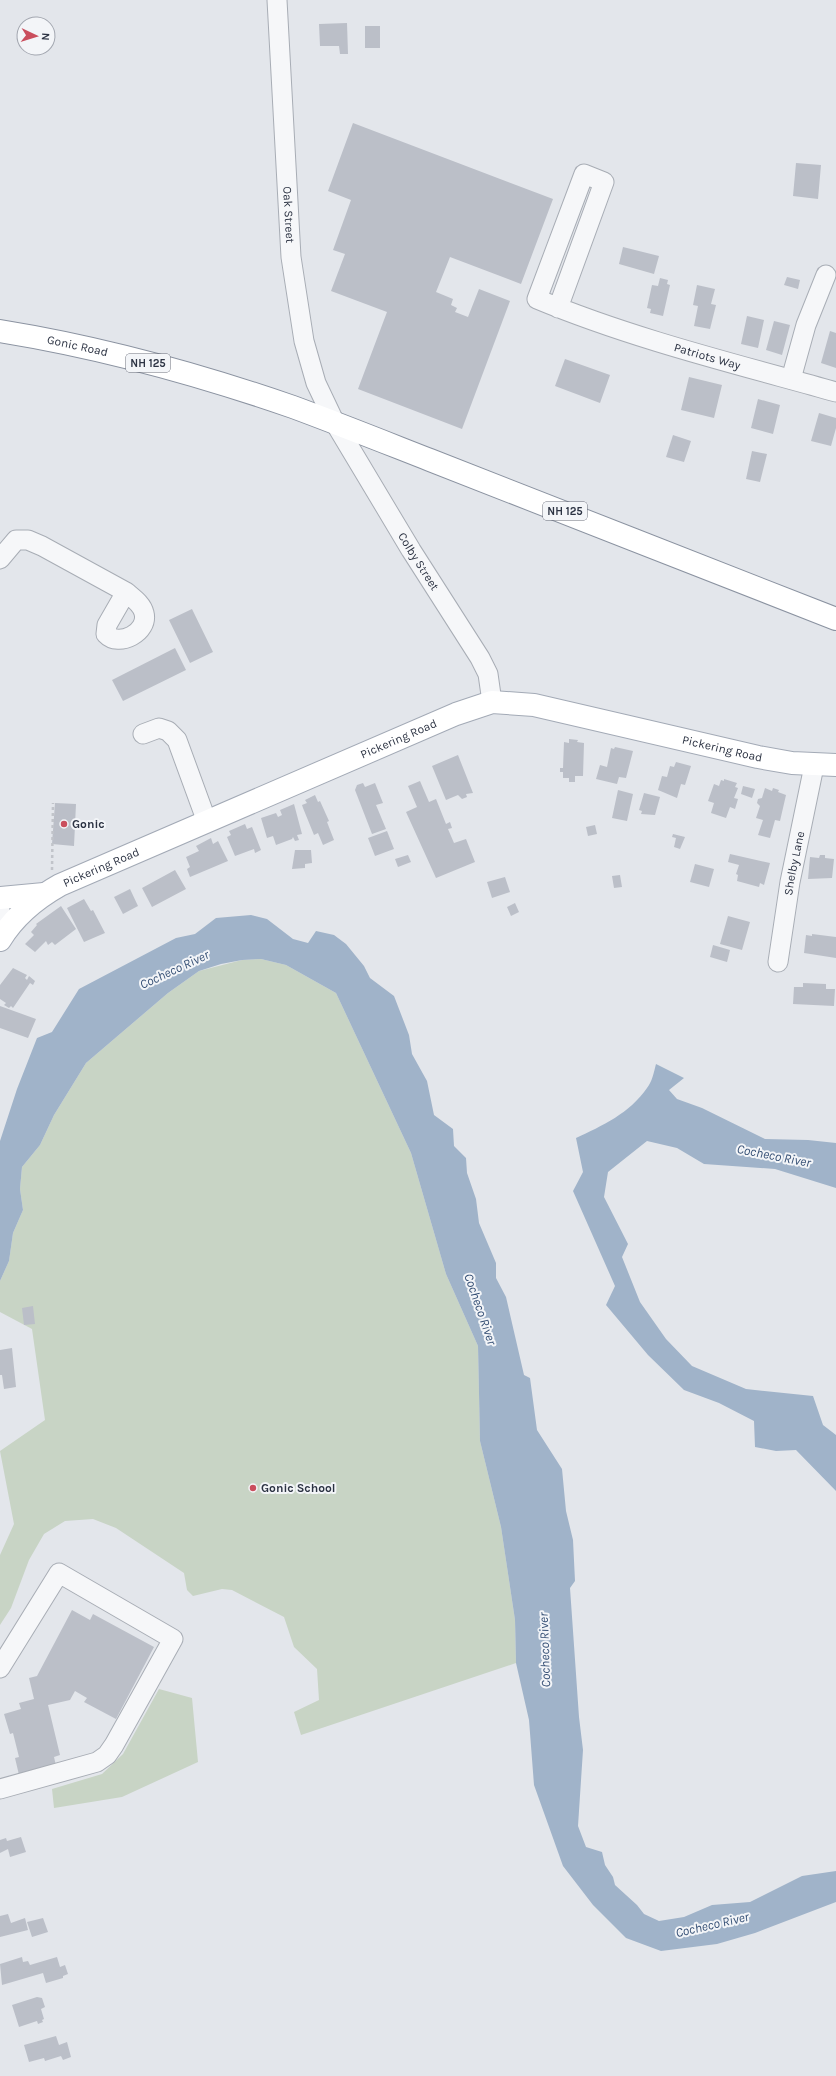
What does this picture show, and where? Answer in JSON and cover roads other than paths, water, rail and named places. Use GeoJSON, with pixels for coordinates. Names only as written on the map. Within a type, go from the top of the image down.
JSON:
{"type":"FeatureCollection","features":[{"type":"Feature","properties":{"kind":"main road","name":"Gonic Road"},"geometry":{"type":"LineString","coordinates":[[0,331],[54,340],[126,356],[292,407],[335,424]]}},
{"type":"Feature","properties":{"kind":"main road","name":"NH 125"},"geometry":{"type":"LineString","coordinates":[[335,424],[574,515],[724,576],[836,619]]}},
{"type":"Feature","properties":{"kind":"main road","name":"Pickering Road"},"geometry":{"type":"LineString","coordinates":[[2,928],[44,894],[82,875],[456,714],[492,702],[534,705],[758,757],[814,766],[836,765]]}},
{"type":"Feature","properties":{"kind":"main road"},"geometry":{"type":"LineString","coordinates":[[0,898],[44,894]]}},
{"type":"Feature","properties":{"kind":"street","name":"Oak Street"},"geometry":{"type":"LineString","coordinates":[[276,0],[291,257],[304,341],[316,383],[335,424]]}},
{"type":"Feature","properties":{"kind":"street","name":"Patriots Way"},"geometry":{"type":"LineString","coordinates":[[558,308],[604,182],[584,174],[537,299],[558,308],[581,316],[681,349],[836,392]]}},
{"type":"Feature","properties":{"kind":"street"},"geometry":{"type":"LineString","coordinates":[[791,379],[806,325],[826,275]]}},
{"type":"Feature","properties":{"kind":"street","name":"Colby Street"},"geometry":{"type":"LineString","coordinates":[[335,424],[410,550],[480,658],[488,674],[492,702]]}},
{"type":"Feature","properties":{"kind":"street"},"geometry":{"type":"LineString","coordinates":[[0,559],[16,540],[28,540],[42,546],[126,592]]}},
{"type":"Feature","properties":{"kind":"street"},"geometry":{"type":"LineString","coordinates":[[143,734],[159,728],[168,731],[177,740],[207,822]]}},
{"type":"Feature","properties":{"kind":"street","name":"Shelby Lane"},"geometry":{"type":"LineString","coordinates":[[778,962],[787,896],[814,766]]}},
{"type":"Feature","properties":{"kind":"street"},"geometry":{"type":"LineString","coordinates":[[0,1668],[59,1573],[173,1639],[107,1755],[97,1762],[0,1788]]}},
{"type":"Feature","properties":{"kind":"water","name":"Cocheco River"},"geometry":{"type":"Polygon","coordinates":[[[251,915],[267,919],[293,939],[308,943],[316,931],[334,935],[346,944],[364,966],[370,978],[394,996],[409,1035],[412,1054],[427,1081],[434,1115],[453,1129],[454,1146],[466,1158],[467,1173],[476,1199],[479,1223],[496,1263],[496,1278],[506,1297],[524,1375],[530,1378],[537,1430],[562,1469],[566,1511],[573,1540],[575,1581],[570,1588],[579,1717],[583,1750],[578,1826],[586,1847],[602,1852],[605,1865],[613,1877],[615,1885],[637,1905],[644,1914],[659,1921],[684,1917],[712,1905],[750,1902],[802,1876],[836,1871],[836,1902],[755,1933],[717,1944],[661,1951],[626,1938],[593,1905],[563,1866],[534,1785],[529,1720],[516,1663],[515,1620],[501,1527],[480,1441],[478,1346],[446,1274],[411,1153],[336,993],[286,965],[261,959],[242,960],[221,964],[199,971],[168,993],[86,1063],[54,1115],[40,1145],[22,1167],[20,1189],[23,1210],[13,1233],[9,1261],[0,1281],[0,1141],[17,1089],[37,1038],[52,1032],[79,989],[176,938],[195,934],[216,918],[251,915]]]}},
{"type":"Feature","properties":{"kind":"water","name":"Cocheco River"},"geometry":{"type":"Polygon","coordinates":[[[656,1064],[684,1078],[669,1090],[677,1099],[702,1108],[765,1139],[808,1140],[836,1143],[836,1188],[775,1169],[704,1164],[677,1148],[647,1141],[608,1172],[604,1197],[628,1244],[622,1257],[640,1302],[666,1339],[692,1366],[746,1389],[813,1396],[823,1425],[836,1435],[836,1491],[796,1450],[776,1451],[755,1447],[754,1421],[719,1403],[684,1390],[648,1355],[606,1305],[615,1286],[573,1191],[583,1172],[576,1138],[615,1118],[632,1105],[649,1086],[656,1064]]]}},
{"type":"Feature","properties":{"kind":"place","name":"Gonic"},"geometry":{"type":"Point","coordinates":[64,824]}},
{"type":"Feature","properties":{"kind":"place","name":"Gonic School"},"geometry":{"type":"Point","coordinates":[253,1488]}}]}
